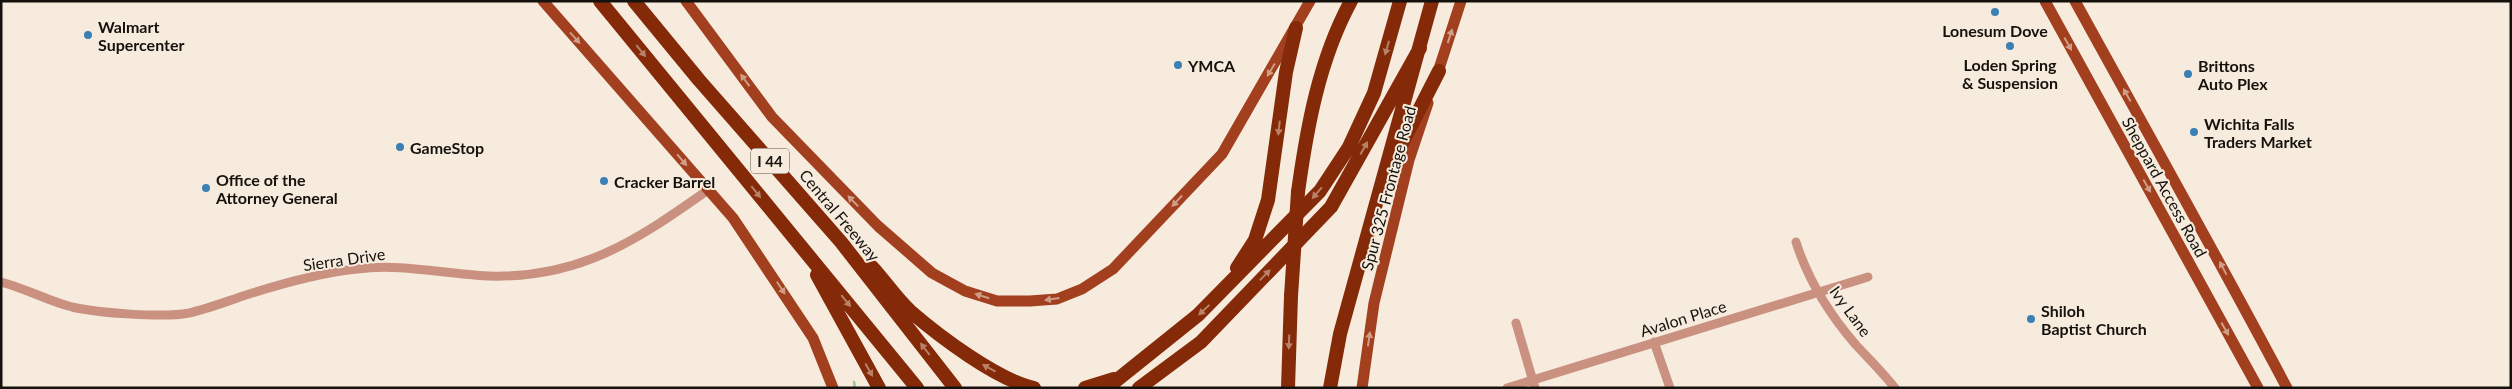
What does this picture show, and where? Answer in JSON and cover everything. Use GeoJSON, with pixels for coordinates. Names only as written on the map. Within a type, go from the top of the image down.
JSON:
{"type":"FeatureCollection","features":[{"type":"Feature","properties":{"kind":"highway","name":"I 44"},"geometry":{"type":"LineString","coordinates":[[599,1],[917,388]]}},
{"type":"Feature","properties":{"kind":"highway"},"geometry":{"type":"LineString","coordinates":[[1288,388],[1291,296],[1298,192],[1306,131],[1323,72],[1343,16],[1346,1]]}},
{"type":"Feature","properties":{"kind":"highway"},"geometry":{"type":"LineString","coordinates":[[1343,16],[1351,1]]}},
{"type":"Feature","properties":{"kind":"highway"},"geometry":{"type":"LineString","coordinates":[[1107,388],[1198,315],[1222,293],[1320,191],[1349,147],[1374,93],[1400,1]]}},
{"type":"Feature","properties":{"kind":"highway"},"geometry":{"type":"LineString","coordinates":[[1330,388],[1340,334],[1432,1]]}},
{"type":"Feature","properties":{"kind":"highway","name":"Central Freeway"},"geometry":{"type":"LineString","coordinates":[[635,2],[699,80],[841,242],[955,388]]}},
{"type":"Feature","properties":{"kind":"highway"},"geometry":{"type":"LineString","coordinates":[[1222,293],[1255,240],[1268,200],[1286,72],[1296,28]]}},
{"type":"Feature","properties":{"kind":"highway"},"geometry":{"type":"LineString","coordinates":[[1139,388],[1201,342],[1331,207],[1420,48]]}},
{"type":"Feature","properties":{"kind":"highway"},"geometry":{"type":"LineString","coordinates":[[1379,188],[1438,71]]}},
{"type":"Feature","properties":{"kind":"highway"},"geometry":{"type":"LineString","coordinates":[[841,242],[863,256],[910,310],[958,348],[1005,377],[1034,388]]}},
{"type":"Feature","properties":{"kind":"highway"},"geometry":{"type":"LineString","coordinates":[[804,250],[879,388]]}},
{"type":"Feature","properties":{"kind":"highway"},"geometry":{"type":"LineString","coordinates":[[1085,388],[1120,377]]}},
{"type":"Feature","properties":{"kind":"main road"},"geometry":{"type":"LineString","coordinates":[[543,1],[733,218],[813,338],[833,388]]}},
{"type":"Feature","properties":{"kind":"main road","name":"Central Freeway"},"geometry":{"type":"LineString","coordinates":[[686,1],[772,117],[885,232],[932,273],[965,291],[997,301],[1057,299],[1082,289],[1113,270],[1222,154],[1296,28]]}},
{"type":"Feature","properties":{"kind":"main road"},"geometry":{"type":"LineString","coordinates":[[1296,28],[1310,1]]}},
{"type":"Feature","properties":{"kind":"main road","name":"Spur 325 Frontage Road"},"geometry":{"type":"LineString","coordinates":[[1362,388],[1377,293],[1409,160],[1461,1]]}},
{"type":"Feature","properties":{"kind":"main road","name":"Sheppard Access Road"},"geometry":{"type":"LineString","coordinates":[[2045,1],[2258,388]]}},
{"type":"Feature","properties":{"kind":"main road","name":"Sheppard Access Road"},"geometry":{"type":"LineString","coordinates":[[2075,1],[2206,235],[2287,388]]}},
{"type":"Feature","properties":{"kind":"street","name":"Sierra Drive"},"geometry":{"type":"LineString","coordinates":[[1,282],[25,288],[72,307],[127,314],[188,313],[320,274],[356,269],[404,267],[488,276],[552,270],[600,257],[619,248],[708,190]]}},
{"type":"Feature","properties":{"kind":"street","name":"Ivy Lane"},"geometry":{"type":"LineString","coordinates":[[1796,242],[1802,263],[1818,292],[1854,342],[1893,387]]}},
{"type":"Feature","properties":{"kind":"street","name":"Avalon Place"},"geometry":{"type":"LineString","coordinates":[[1507,388],[1534,384],[1654,342],[1868,277]]}},
{"type":"Feature","properties":{"kind":"street"},"geometry":{"type":"LineString","coordinates":[[1516,323],[1534,384]]}},
{"type":"Feature","properties":{"kind":"street"},"geometry":{"type":"LineString","coordinates":[[1654,342],[1670,388]]}},
{"type":"Feature","properties":{"kind":"waterway"},"geometry":{"type":"LineString","coordinates":[[854,382],[855,388]]}},
{"type":"Feature","properties":{"kind":"place","name":"Lonesum Dove"},"geometry":{"type":"Point","coordinates":[1995,12]}},
{"type":"Feature","properties":{"kind":"place","name":"Walmart Supercenter"},"geometry":{"type":"Point","coordinates":[88,35]}},
{"type":"Feature","properties":{"kind":"place","name":"Loden Spring & Suspension"},"geometry":{"type":"Point","coordinates":[2010,46]}},
{"type":"Feature","properties":{"kind":"place","name":"YMCA"},"geometry":{"type":"Point","coordinates":[1178,65]}},
{"type":"Feature","properties":{"kind":"place","name":"Brittons Auto Plex"},"geometry":{"type":"Point","coordinates":[2188,74]}},
{"type":"Feature","properties":{"kind":"place","name":"Wichita Falls Traders Market"},"geometry":{"type":"Point","coordinates":[2194,132]}},
{"type":"Feature","properties":{"kind":"place","name":"GameStop"},"geometry":{"type":"Point","coordinates":[400,147]}},
{"type":"Feature","properties":{"kind":"place","name":"Cracker Barrel"},"geometry":{"type":"Point","coordinates":[604,181]}},
{"type":"Feature","properties":{"kind":"place","name":"Office of the Attorney General"},"geometry":{"type":"Point","coordinates":[206,188]}},
{"type":"Feature","properties":{"kind":"place","name":"Shiloh Baptist Church"},"geometry":{"type":"Point","coordinates":[2031,319]}}]}
